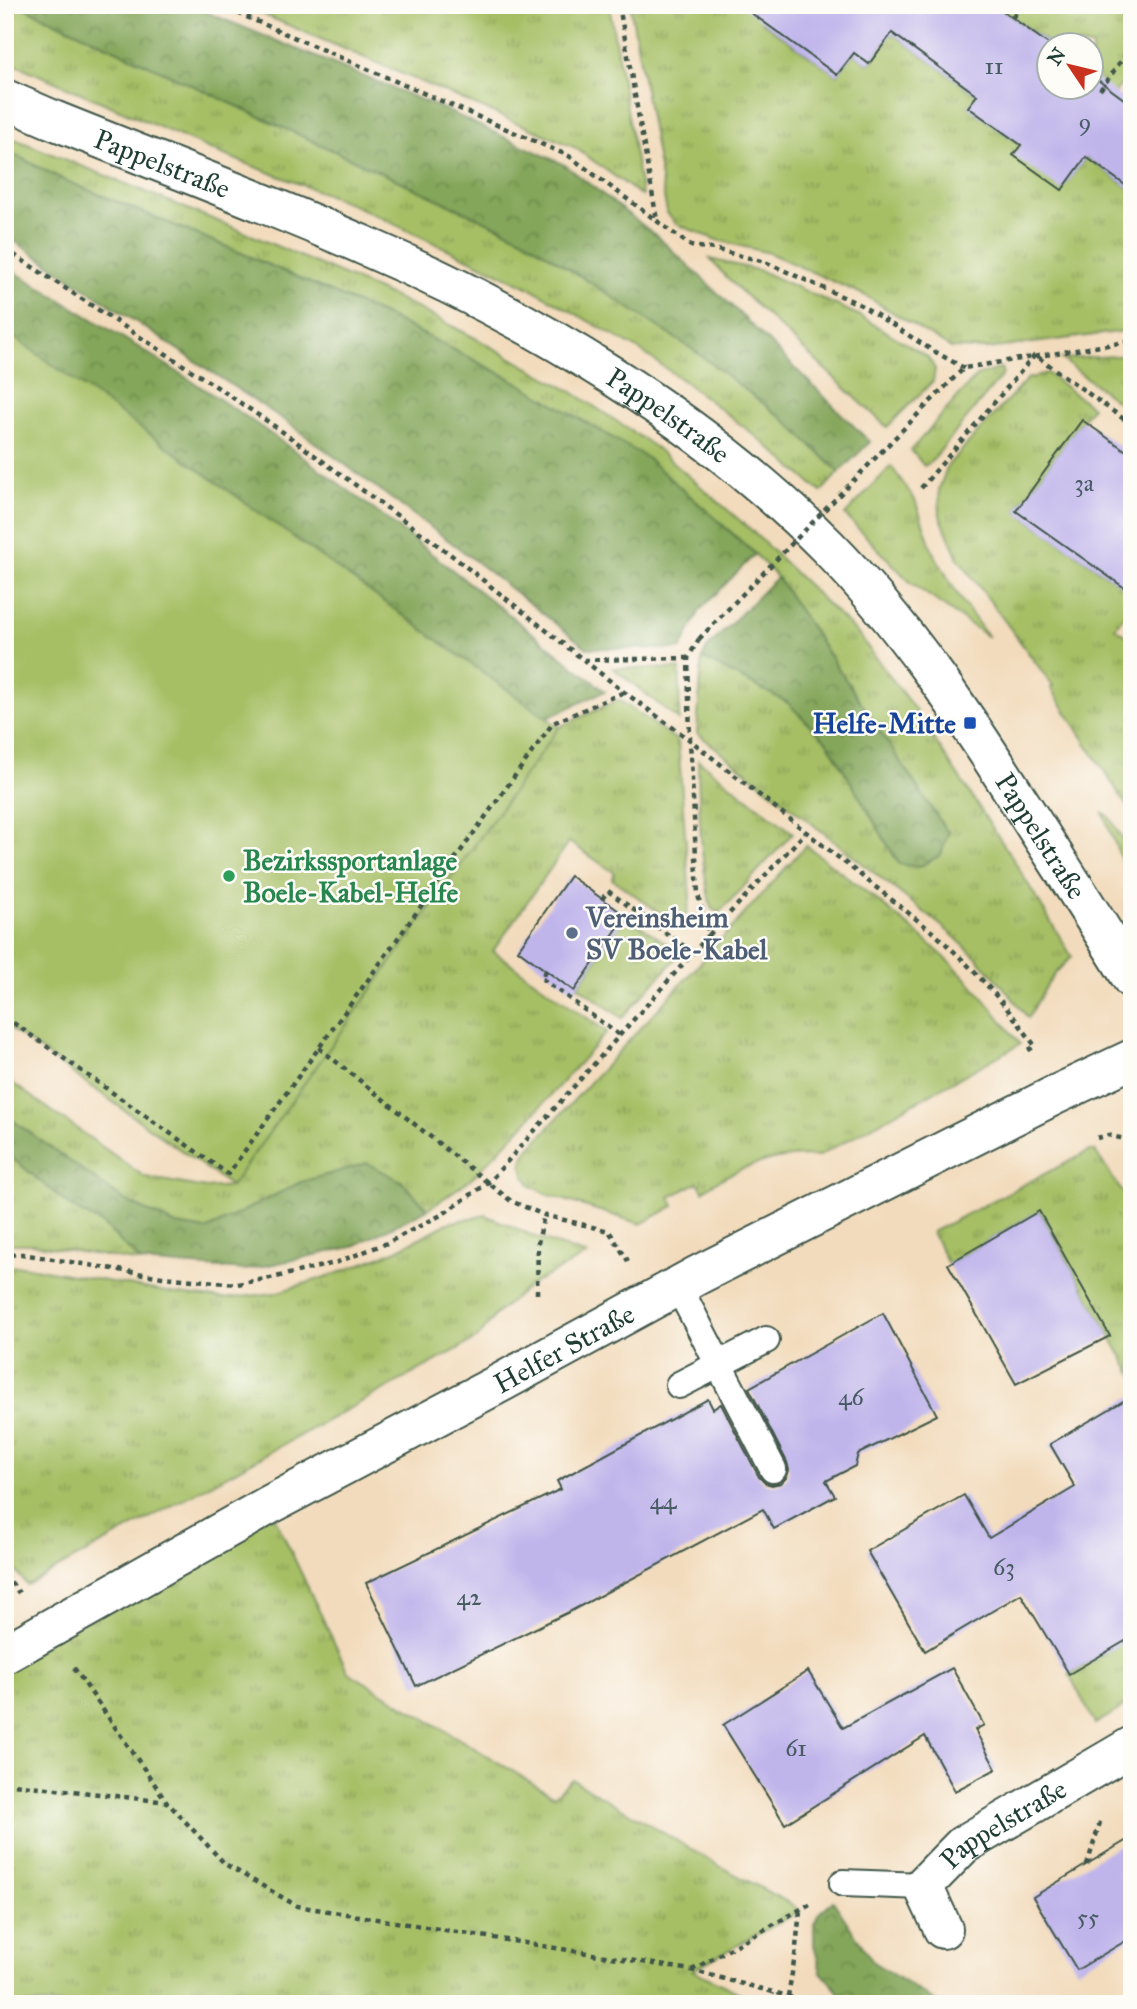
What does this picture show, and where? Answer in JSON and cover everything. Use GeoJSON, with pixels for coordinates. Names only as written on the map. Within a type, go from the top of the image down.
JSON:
{"type":"FeatureCollection","features":[{"type":"Feature","properties":{"kind":"street","name":"Pappelstraße"},"geometry":{"type":"LineString","coordinates":[[5,99],[331,231],[422,272],[570,351],[628,386],[712,446],[827,546],[919,655],[970,723],[1132,979]]}},
{"type":"Feature","properties":{"kind":"street","name":"Helfer Straße"},"geometry":{"type":"LineString","coordinates":[[5,1654],[268,1505],[666,1293],[1043,1101],[1132,1059]]}},
{"type":"Feature","properties":{"kind":"street","name":"Pappelstraße"},"geometry":{"type":"LineString","coordinates":[[943,1929],[923,1886],[963,1845],[1132,1746]]}},
{"type":"Feature","properties":{"kind":"lane"},"geometry":{"type":"LineString","coordinates":[[666,1293],[719,1365],[773,1469]]}},
{"type":"Feature","properties":{"kind":"lane"},"geometry":{"type":"LineString","coordinates":[[680,1385],[766,1340]]}},
{"type":"Feature","properties":{"kind":"lane"},"geometry":{"type":"LineString","coordinates":[[843,1883],[923,1886]]}},
{"type":"Feature","properties":{"kind":"path"},"geometry":{"type":"LineString","coordinates":[[219,5],[569,156],[691,246],[765,262],[861,305],[964,368]]}},
{"type":"Feature","properties":{"kind":"path"},"geometry":{"type":"LineString","coordinates":[[619,5],[657,221]]}},
{"type":"Feature","properties":{"kind":"path"},"geometry":{"type":"LineString","coordinates":[[1013,17],[1021,5]]}},
{"type":"Feature","properties":{"kind":"path"},"geometry":{"type":"LineString","coordinates":[[1116,5],[1119,8],[1132,8]]}},
{"type":"Feature","properties":{"kind":"path"},"geometry":{"type":"LineString","coordinates":[[1106,82],[1132,46]]}},
{"type":"Feature","properties":{"kind":"path"},"geometry":{"type":"LineString","coordinates":[[5,249],[280,430],[450,554],[624,692],[690,740],[963,959],[991,988],[1035,1046],[1024,1053]]}},
{"type":"Feature","properties":{"kind":"path"},"geometry":{"type":"LineString","coordinates":[[709,935],[698,895],[690,740],[688,658],[699,639],[964,368],[1132,341]]}},
{"type":"Feature","properties":{"kind":"path"},"geometry":{"type":"LineString","coordinates":[[1035,355],[1132,425]]}},
{"type":"Feature","properties":{"kind":"path"},"geometry":{"type":"LineString","coordinates":[[921,488],[1035,355]]}},
{"type":"Feature","properties":{"kind":"path"},"geometry":{"type":"LineString","coordinates":[[583,660],[688,658]]}},
{"type":"Feature","properties":{"kind":"path"},"geometry":{"type":"LineString","coordinates":[[5,1017],[228,1174],[553,723],[624,692]]}},
{"type":"Feature","properties":{"kind":"path"},"geometry":{"type":"LineString","coordinates":[[5,1255],[22,1254],[162,1277],[237,1284],[335,1263],[387,1243],[443,1214],[488,1183],[692,952],[806,832]]}},
{"type":"Feature","properties":{"kind":"path"},"geometry":{"type":"LineString","coordinates":[[602,899],[608,891],[692,952]]}},
{"type":"Feature","properties":{"kind":"path"},"geometry":{"type":"LineString","coordinates":[[546,971],[541,978],[619,1034]]}},
{"type":"Feature","properties":{"kind":"path"},"geometry":{"type":"LineString","coordinates":[[319,1048],[511,1201],[544,1215],[609,1231],[666,1293]]}},
{"type":"Feature","properties":{"kind":"path"},"geometry":{"type":"LineString","coordinates":[[1097,1138],[1108,1135],[1132,1141]]}},
{"type":"Feature","properties":{"kind":"path"},"geometry":{"type":"LineString","coordinates":[[537,1294],[538,1243],[544,1215]]}},
{"type":"Feature","properties":{"kind":"path"},"geometry":{"type":"LineString","coordinates":[[44,1632],[82,1678],[167,1802],[225,1864],[298,1906],[691,1970],[788,1996],[805,2004]]}},
{"type":"Feature","properties":{"kind":"path"},"geometry":{"type":"LineString","coordinates":[[5,1783],[167,1802]]}},
{"type":"Feature","properties":{"kind":"path"},"geometry":{"type":"LineString","coordinates":[[1087,1865],[1102,1815]]}},
{"type":"Feature","properties":{"kind":"path"},"geometry":{"type":"LineString","coordinates":[[691,1970],[800,1911],[843,1883]]}},
{"type":"Feature","properties":{"kind":"path"},"geometry":{"type":"LineString","coordinates":[[788,1996],[800,1911]]}},
{"type":"Feature","properties":{"kind":"path"},"geometry":{"type":"LineString","coordinates":[[770,2004],[773,1993]]}},
{"type":"Feature","properties":{"kind":"green space"},"geometry":{"type":"Polygon","coordinates":[[[5,5],[19,5],[522,238],[695,351],[786,421],[839,472],[821,492],[757,437],[641,351],[532,289],[354,205],[219,153],[5,60],[5,5]]]}},
{"type":"Feature","properties":{"kind":"green space"},"geometry":{"type":"Polygon","coordinates":[[[19,5],[189,5],[441,108],[565,165],[658,237],[870,442],[839,472],[786,421],[695,351],[522,238],[19,5]]]}},
{"type":"Feature","properties":{"kind":"green space"},"geometry":{"type":"Polygon","coordinates":[[[241,5],[609,5],[642,196],[574,147],[241,5]]]}},
{"type":"Feature","properties":{"kind":"green space"},"geometry":{"type":"Polygon","coordinates":[[[630,5],[774,5],[762,22],[837,75],[854,53],[869,64],[892,33],[977,95],[969,107],[1021,145],[1062,189],[1086,157],[1132,190],[1132,330],[987,349],[951,348],[864,295],[769,253],[717,240],[676,224],[667,213],[630,5]]]}},
{"type":"Feature","properties":{"kind":"green space"},"geometry":{"type":"Polygon","coordinates":[[[995,5],[1104,5],[1132,26],[1132,70],[1111,98],[1106,94],[1106,32],[1036,32],[1036,34],[995,5]]]}},
{"type":"Feature","properties":{"kind":"green space"},"geometry":{"type":"Polygon","coordinates":[[[5,135],[237,229],[401,300],[571,391],[655,447],[752,531],[857,633],[913,707],[1013,859],[1072,957],[1052,978],[1028,1018],[988,970],[943,927],[697,733],[702,658],[787,702],[828,743],[899,864],[948,833],[777,577],[749,548],[647,458],[513,380],[391,318],[64,180],[5,150],[5,135]]]}},
{"type":"Feature","properties":{"kind":"green space"},"geometry":{"type":"Polygon","coordinates":[[[5,150],[64,180],[391,318],[513,380],[647,458],[755,554],[700,610],[681,649],[587,648],[456,546],[287,422],[5,235],[5,150]]]}},
{"type":"Feature","properties":{"kind":"green space"},"geometry":{"type":"Polygon","coordinates":[[[710,259],[761,271],[858,315],[928,357],[935,369],[933,381],[887,427],[728,279],[710,259]]]}},
{"type":"Feature","properties":{"kind":"green space"},"geometry":{"type":"Polygon","coordinates":[[[5,266],[177,372],[278,439],[402,531],[605,691],[547,718],[5,331],[5,266]]]}},
{"type":"Feature","properties":{"kind":"green space","name":"Bezirkssportanlage Boele-Kabel-Helfe"},"geometry":{"type":"Polygon","coordinates":[[[5,331],[559,727],[231,1186],[5,1025],[5,331]]]}},
{"type":"Feature","properties":{"kind":"green space"},"geometry":{"type":"Polygon","coordinates":[[[1132,355],[1132,413],[1062,359],[1132,355]]]}},
{"type":"Feature","properties":{"kind":"green space"},"geometry":{"type":"Polygon","coordinates":[[[1001,368],[1003,374],[931,462],[924,466],[911,450],[976,376],[1001,368]]]}},
{"type":"Feature","properties":{"kind":"green space"},"geometry":{"type":"Polygon","coordinates":[[[1047,373],[1092,407],[1016,511],[1132,593],[1132,605],[1115,628],[1132,639],[1132,814],[1051,688],[1053,686],[958,558],[940,516],[939,489],[948,465],[1027,379],[1047,373]]]}},
{"type":"Feature","properties":{"kind":"green space"},"geometry":{"type":"Polygon","coordinates":[[[891,466],[915,500],[933,552],[959,597],[988,637],[911,583],[845,515],[891,466]]]}},
{"type":"Feature","properties":{"kind":"green space"},"geometry":{"type":"Polygon","coordinates":[[[777,577],[948,833],[941,855],[919,867],[899,864],[828,743],[787,702],[702,658],[708,647],[777,577]]]}},
{"type":"Feature","properties":{"kind":"green space"},"geometry":{"type":"Polygon","coordinates":[[[613,668],[680,669],[679,720],[613,668]]]}},
{"type":"Feature","properties":{"kind":"green space"},"geometry":{"type":"Polygon","coordinates":[[[619,700],[678,741],[690,898],[687,913],[680,927],[612,879],[615,873],[569,842],[493,951],[607,1032],[522,1127],[471,1179],[428,1209],[401,1181],[301,1182],[206,1230],[176,1225],[124,1200],[5,1115],[5,1078],[145,1177],[206,1188],[231,1186],[559,727],[619,700]]]}},
{"type":"Feature","properties":{"kind":"green space"},"geometry":{"type":"Polygon","coordinates":[[[698,760],[793,833],[719,913],[711,908],[704,871],[698,760]]]}},
{"type":"Feature","properties":{"kind":"green space"},"geometry":{"type":"Polygon","coordinates":[[[1103,813],[1108,815],[1132,854],[1132,887],[1103,813]]]}},
{"type":"Feature","properties":{"kind":"green space"},"geometry":{"type":"Polygon","coordinates":[[[806,845],[899,918],[953,965],[980,993],[1020,1044],[817,1157],[788,1157],[757,1164],[728,1175],[703,1191],[698,1182],[670,1197],[674,1206],[641,1224],[549,1195],[531,1186],[524,1175],[522,1164],[527,1151],[806,845]]]}},
{"type":"Feature","properties":{"kind":"green space"},"geometry":{"type":"Polygon","coordinates":[[[626,916],[681,953],[622,1018],[578,986],[626,916]]]}},
{"type":"Feature","properties":{"kind":"green space"},"geometry":{"type":"Polygon","coordinates":[[[5,1115],[124,1200],[176,1225],[206,1230],[301,1182],[367,1163],[401,1181],[428,1209],[352,1247],[246,1270],[141,1262],[104,1225],[73,1208],[5,1152],[5,1115]]]}},
{"type":"Feature","properties":{"kind":"green space"},"geometry":{"type":"Polygon","coordinates":[[[1089,1151],[1095,1151],[1132,1207],[1132,1374],[1039,1211],[948,1264],[932,1232],[1089,1151]]]}},
{"type":"Feature","properties":{"kind":"green space"},"geometry":{"type":"Polygon","coordinates":[[[5,1152],[73,1208],[104,1225],[141,1262],[32,1244],[5,1244],[5,1152]]]}},
{"type":"Feature","properties":{"kind":"green space"},"geometry":{"type":"Polygon","coordinates":[[[485,1215],[587,1255],[530,1285],[496,1314],[478,1338],[27,1585],[5,1558],[5,1267],[23,1266],[177,1294],[224,1299],[275,1293],[338,1273],[397,1250],[448,1223],[485,1215]]]}},
{"type":"Feature","properties":{"kind":"green space"},"geometry":{"type":"Polygon","coordinates":[[[269,1505],[348,1672],[554,1796],[572,1779],[800,1911],[692,1970],[762,2004],[5,2004],[5,1654],[269,1505]]]}},
{"type":"Feature","properties":{"kind":"green space"},"geometry":{"type":"Polygon","coordinates":[[[1132,1637],[1132,1702],[1095,1724],[1069,1674],[1132,1637]]]}},
{"type":"Feature","properties":{"kind":"green space"},"geometry":{"type":"Polygon","coordinates":[[[833,1901],[873,1962],[939,2004],[847,2002],[821,1972],[814,1945],[814,1924],[819,1913],[833,1901]]]}},
{"type":"Feature","properties":{"kind":"building"},"geometry":{"type":"Polygon","coordinates":[[[740,5],[995,5],[1036,35],[1036,102],[1106,102],[1106,86],[1132,105],[1132,190],[1086,157],[1062,190],[1013,155],[1021,145],[968,107],[977,95],[892,33],[869,64],[854,53],[837,75],[740,5]]]}},
{"type":"Feature","properties":{"kind":"building"},"geometry":{"type":"Polygon","coordinates":[[[1082,420],[1132,455],[1132,593],[1016,511],[1082,420]]]}},
{"type":"Feature","properties":{"kind":"building","name":"Vereinsheim SV Boele-Kabel"},"geometry":{"type":"Polygon","coordinates":[[[570,876],[626,916],[574,991],[518,950],[570,876]]]}},
{"type":"Feature","properties":{"kind":"building"},"geometry":{"type":"Polygon","coordinates":[[[1039,1211],[1110,1336],[1016,1384],[948,1264],[1039,1211]]]}},
{"type":"Feature","properties":{"kind":"building"},"geometry":{"type":"Polygon","coordinates":[[[883,1313],[937,1415],[858,1454],[855,1466],[826,1481],[835,1496],[774,1529],[763,1509],[571,1611],[416,1686],[366,1583],[561,1489],[557,1481],[708,1399],[713,1409],[721,1404],[759,1477],[772,1485],[781,1483],[789,1470],[787,1462],[749,1388],[883,1313]]]}},
{"type":"Feature","properties":{"kind":"building"},"geometry":{"type":"Polygon","coordinates":[[[1132,1396],[1132,1637],[1069,1674],[1021,1594],[925,1651],[867,1551],[964,1495],[989,1538],[1075,1487],[1050,1444],[1132,1396]]]}},
{"type":"Feature","properties":{"kind":"building"},"geometry":{"type":"Polygon","coordinates":[[[952,1668],[984,1725],[975,1730],[996,1769],[955,1791],[925,1736],[785,1824],[723,1725],[808,1671],[843,1728],[952,1668]]]}},
{"type":"Feature","properties":{"kind":"building"},"geometry":{"type":"Polygon","coordinates":[[[1132,1837],[1132,1937],[1077,1970],[1033,1897],[1132,1837]]]}},
{"type":"Feature","properties":{"kind":"place","name":"Helfe-Mitte"},"geometry":{"type":"Point","coordinates":[970,723]}},
{"type":"Feature","properties":{"kind":"place","name":"Bezirkssportanlage Boele-Kabel-Helfe"},"geometry":{"type":"Point","coordinates":[229,876]}},
{"type":"Feature","properties":{"kind":"place","name":"Vereinsheim SV Boele-Kabel"},"geometry":{"type":"Point","coordinates":[572,933]}}]}
